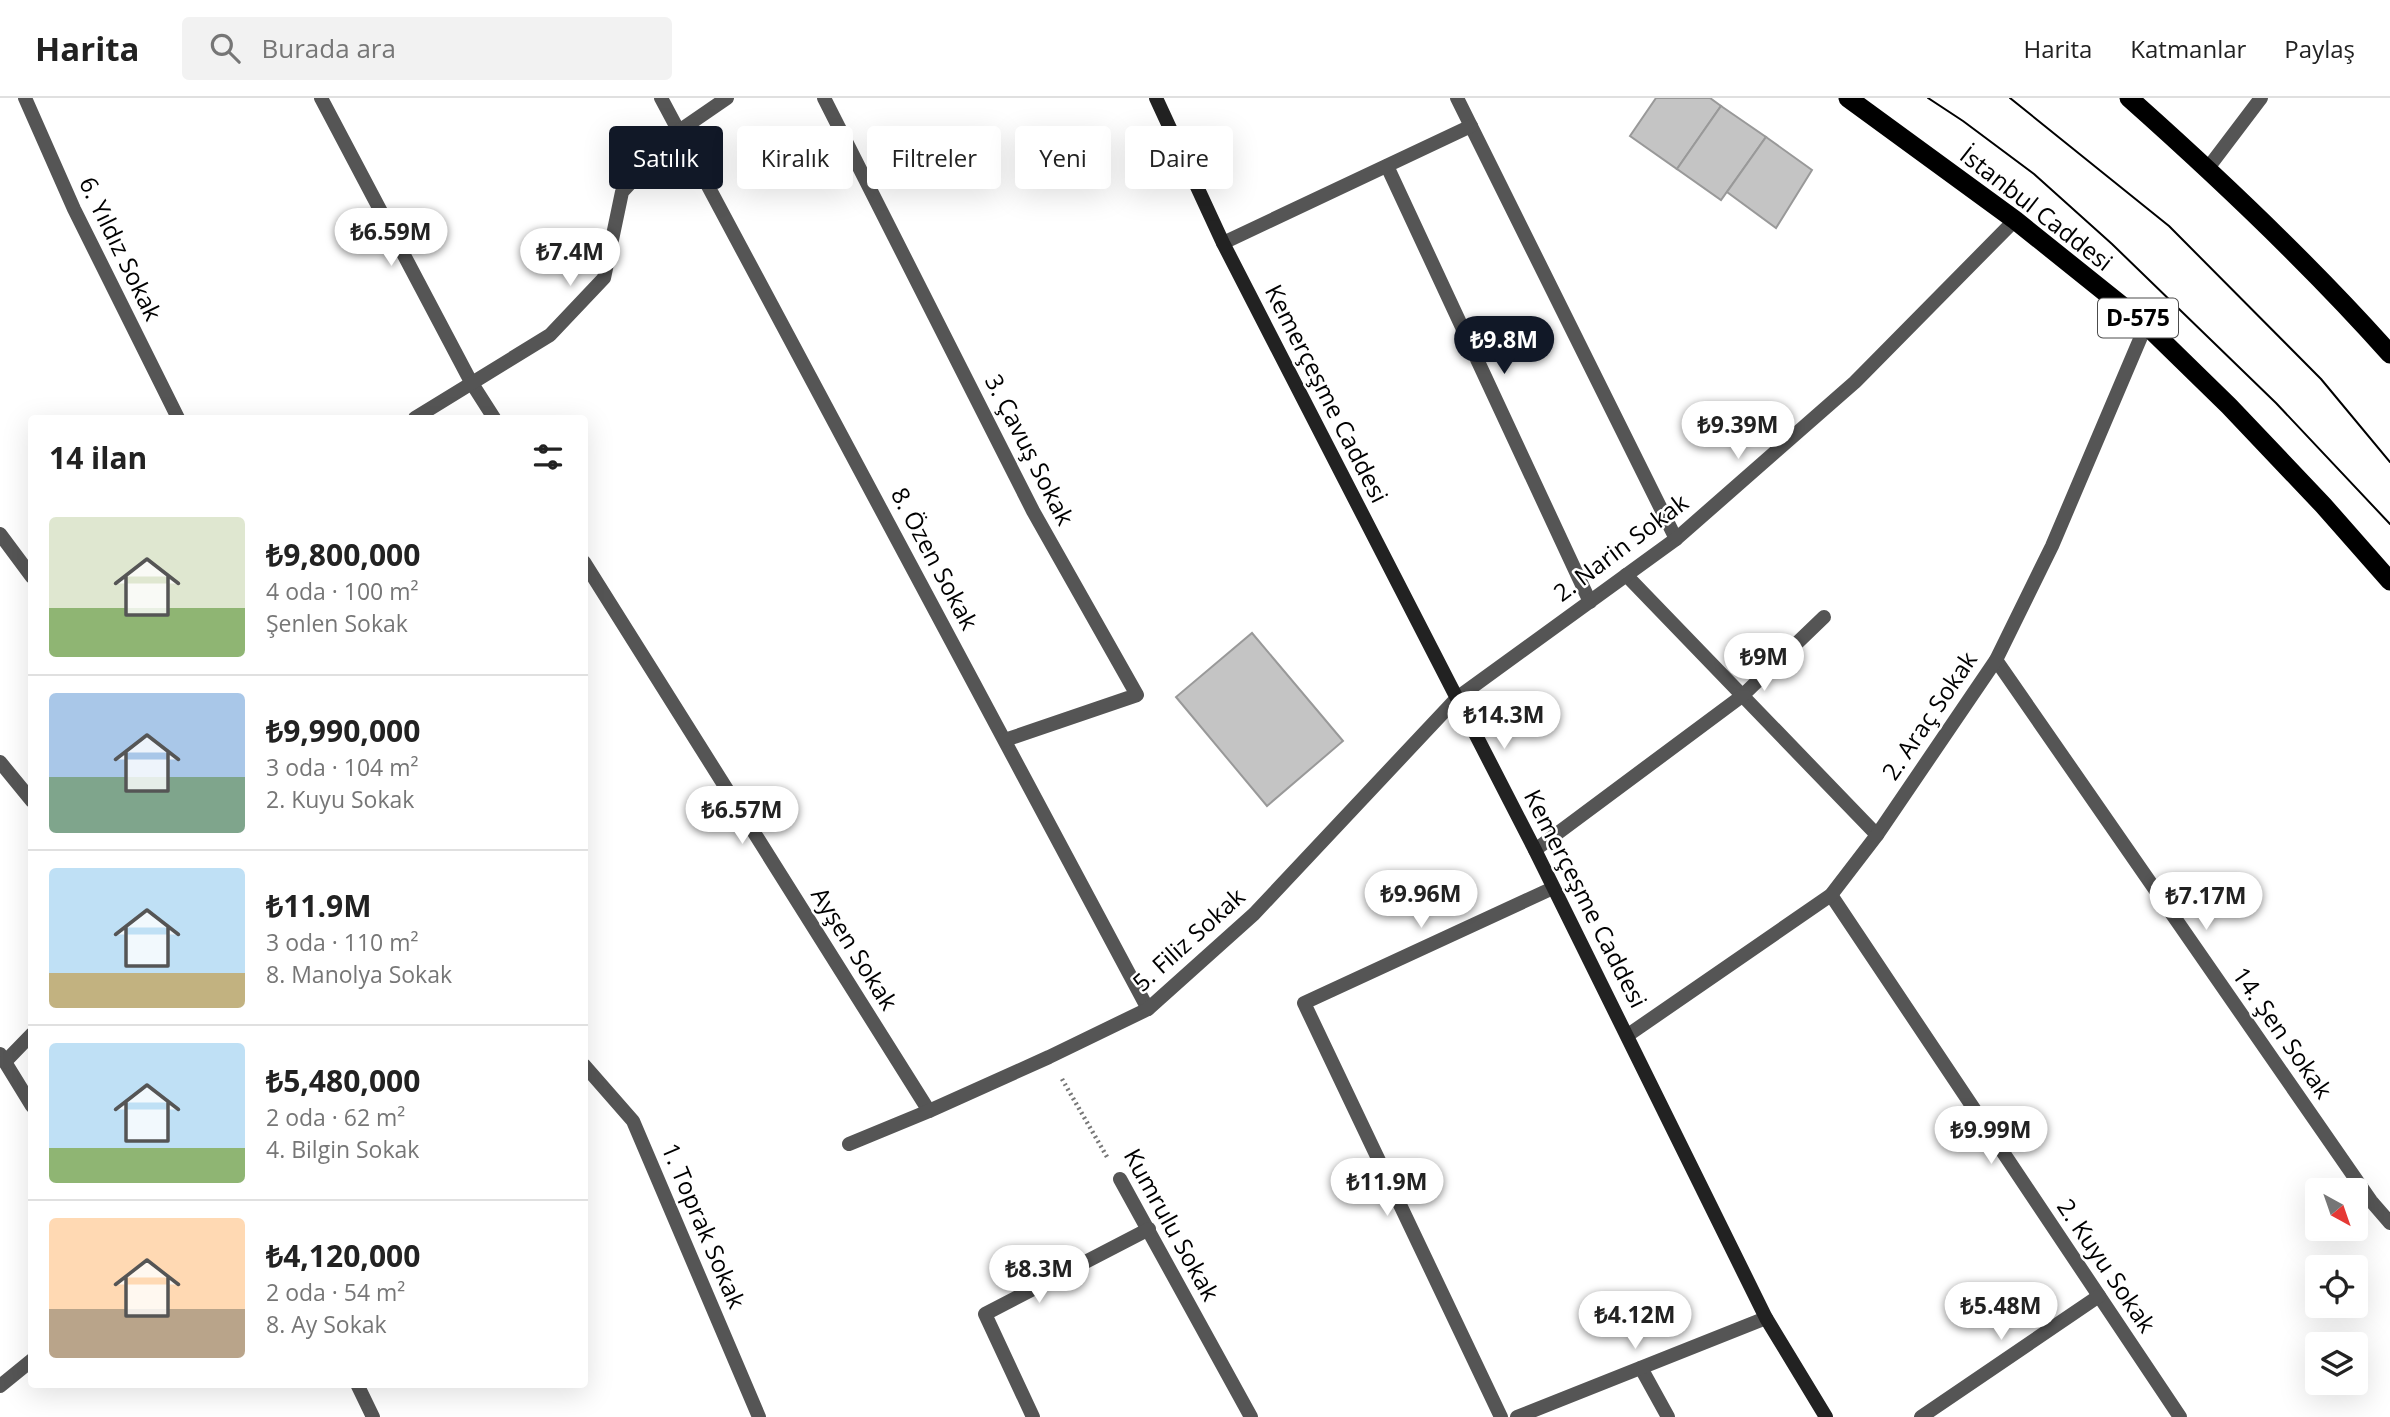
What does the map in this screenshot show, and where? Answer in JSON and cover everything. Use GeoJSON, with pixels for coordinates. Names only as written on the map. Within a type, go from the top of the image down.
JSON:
{"type":"FeatureCollection","features":[{"type":"Feature","properties":{"kind":"highway","name":"İstanbul Caddesi"},"geometry":{"type":"LineString","coordinates":[[1847,98],[2015,220],[2146,326],[2248,426],[2390,580]]}},
{"type":"Feature","properties":{"kind":"highway"},"geometry":{"type":"LineString","coordinates":[[2129,98],[2208,168],[2352,311],[2390,354]]}},
{"type":"Feature","properties":{"kind":"main road","name":"Kemerçeşme Caddesi"},"geometry":{"type":"LineString","coordinates":[[1156,98],[1223,243],[1535,850],[1766,1318],[1826,1417]]}},
{"type":"Feature","properties":{"kind":"street","name":"6. Yıldız Sokak"},"geometry":{"type":"LineString","coordinates":[[25,98],[74,209],[177,415]]}},
{"type":"Feature","properties":{"kind":"street"},"geometry":{"type":"LineString","coordinates":[[321,98],[471,382],[492,415]]}},
{"type":"Feature","properties":{"kind":"street","name":"8. Özen Sokak"},"geometry":{"type":"LineString","coordinates":[[662,98],[676,126]]}},
{"type":"Feature","properties":{"kind":"street"},"geometry":{"type":"LineString","coordinates":[[686,126],[727,98]]}},
{"type":"Feature","properties":{"kind":"street","name":"3. Çavuş Sokak"},"geometry":{"type":"LineString","coordinates":[[824,98],[1033,511],[1137,695],[1005,740]]}},
{"type":"Feature","properties":{"kind":"street"},"geometry":{"type":"LineString","coordinates":[[1457,98],[1676,539]]}},
{"type":"Feature","properties":{"kind":"street"},"geometry":{"type":"LineString","coordinates":[[2208,168],[2261,98]]}},
{"type":"Feature","properties":{"kind":"street"},"geometry":{"type":"LineString","coordinates":[[1223,243],[1471,126]]}},
{"type":"Feature","properties":{"kind":"street"},"geometry":{"type":"LineString","coordinates":[[1387,166],[1590,601]]}},
{"type":"Feature","properties":{"kind":"street"},"geometry":{"type":"LineString","coordinates":[[420,415],[550,335],[604,278],[625,189]]}},
{"type":"Feature","properties":{"kind":"street","name":"8. Özen Sokak"},"geometry":{"type":"LineString","coordinates":[[710,189],[1149,1009]]}},
{"type":"Feature","properties":{"kind":"street","name":"2. Narin Sokak"},"geometry":{"type":"LineString","coordinates":[[1457,698],[1676,539],[1855,382],[2015,220]]}},
{"type":"Feature","properties":{"kind":"street","name":"2. Araç Sokak"},"geometry":{"type":"LineString","coordinates":[[1628,1035],[1831,895],[1877,835],[1996,660],[2052,546],[2146,326]]}},
{"type":"Feature","properties":{"kind":"street"},"geometry":{"type":"LineString","coordinates":[[0,534],[28,572]]}},
{"type":"Feature","properties":{"kind":"street","name":"Ayşen Sokak"},"geometry":{"type":"LineString","coordinates":[[588,568],[929,1111]]}},
{"type":"Feature","properties":{"kind":"street"},"geometry":{"type":"LineString","coordinates":[[1626,575],[1877,835]]}},
{"type":"Feature","properties":{"kind":"street"},"geometry":{"type":"LineString","coordinates":[[1535,850],[1742,696],[1824,617]]}},
{"type":"Feature","properties":{"kind":"street","name":"14. Şen Sokak"},"geometry":{"type":"LineString","coordinates":[[1996,660],[2371,1201],[2390,1223]]}},
{"type":"Feature","properties":{"kind":"street","name":"5. Filiz Sokak"},"geometry":{"type":"LineString","coordinates":[[849,1144],[1049,1057],[1149,1009],[1254,914],[1457,698]]}},
{"type":"Feature","properties":{"kind":"street"},"geometry":{"type":"LineString","coordinates":[[0,762],[28,796]]}},
{"type":"Feature","properties":{"kind":"street"},"geometry":{"type":"LineString","coordinates":[[1501,1417],[1304,1003],[1553,888]]}},
{"type":"Feature","properties":{"kind":"street","name":"2. Kuyu Sokak"},"geometry":{"type":"LineString","coordinates":[[1831,895],[2180,1417]]}},
{"type":"Feature","properties":{"kind":"street"},"geometry":{"type":"LineString","coordinates":[[28,1037],[2,1058],[28,1100]]}},
{"type":"Feature","properties":{"kind":"street","name":"1. Toprak Sokak"},"geometry":{"type":"LineString","coordinates":[[588,1070],[633,1121],[759,1417]]}},
{"type":"Feature","properties":{"kind":"street","name":"Kumrulu Sokak"},"geometry":{"type":"LineString","coordinates":[[1120,1178],[1251,1417]]}},
{"type":"Feature","properties":{"kind":"street"},"geometry":{"type":"LineString","coordinates":[[1033,1417],[985,1314],[1149,1228]]}},
{"type":"Feature","properties":{"kind":"street"},"geometry":{"type":"LineString","coordinates":[[1921,1417],[2099,1296]]}},
{"type":"Feature","properties":{"kind":"street"},"geometry":{"type":"LineString","coordinates":[[1517,1417],[1766,1318]]}},
{"type":"Feature","properties":{"kind":"street"},"geometry":{"type":"LineString","coordinates":[[0,1386],[28,1363]]}},
{"type":"Feature","properties":{"kind":"street"},"geometry":{"type":"LineString","coordinates":[[1641,1368],[1668,1417]]}},
{"type":"Feature","properties":{"kind":"street"},"geometry":{"type":"LineString","coordinates":[[359,1388],[373,1417]]}},
{"type":"Feature","properties":{"kind":"path","name":"Kumrulu Sokak"},"geometry":{"type":"LineString","coordinates":[[1049,1057],[1120,1178]]}},
{"type":"Feature","properties":{"kind":"building"},"geometry":{"type":"Polygon","coordinates":[[[1656,98],[1710,98],[1721,106],[1677,169],[1630,136],[1656,98]]]}},
{"type":"Feature","properties":{"kind":"building"},"geometry":{"type":"Polygon","coordinates":[[[1721,106],[1766,137],[1721,200],[1677,169],[1721,106]]]}},
{"type":"Feature","properties":{"kind":"building"},"geometry":{"type":"Polygon","coordinates":[[[1766,137],[1812,170],[1776,228],[1727,192],[1766,137]]]}},
{"type":"Feature","properties":{"kind":"building"},"geometry":{"type":"Polygon","coordinates":[[[1252,633],[1343,741],[1267,806],[1176,697],[1252,633]]]}},
{"type":"Feature","properties":{"kind":"tram line"},"geometry":{"type":"LineString","coordinates":[[1928,98],[2034,174],[2112,244],[2276,403],[2390,524]]}},
{"type":"Feature","properties":{"kind":"tram line"},"geometry":{"type":"LineString","coordinates":[[2010,98],[2169,226],[2321,379],[2390,462]]}}]}
